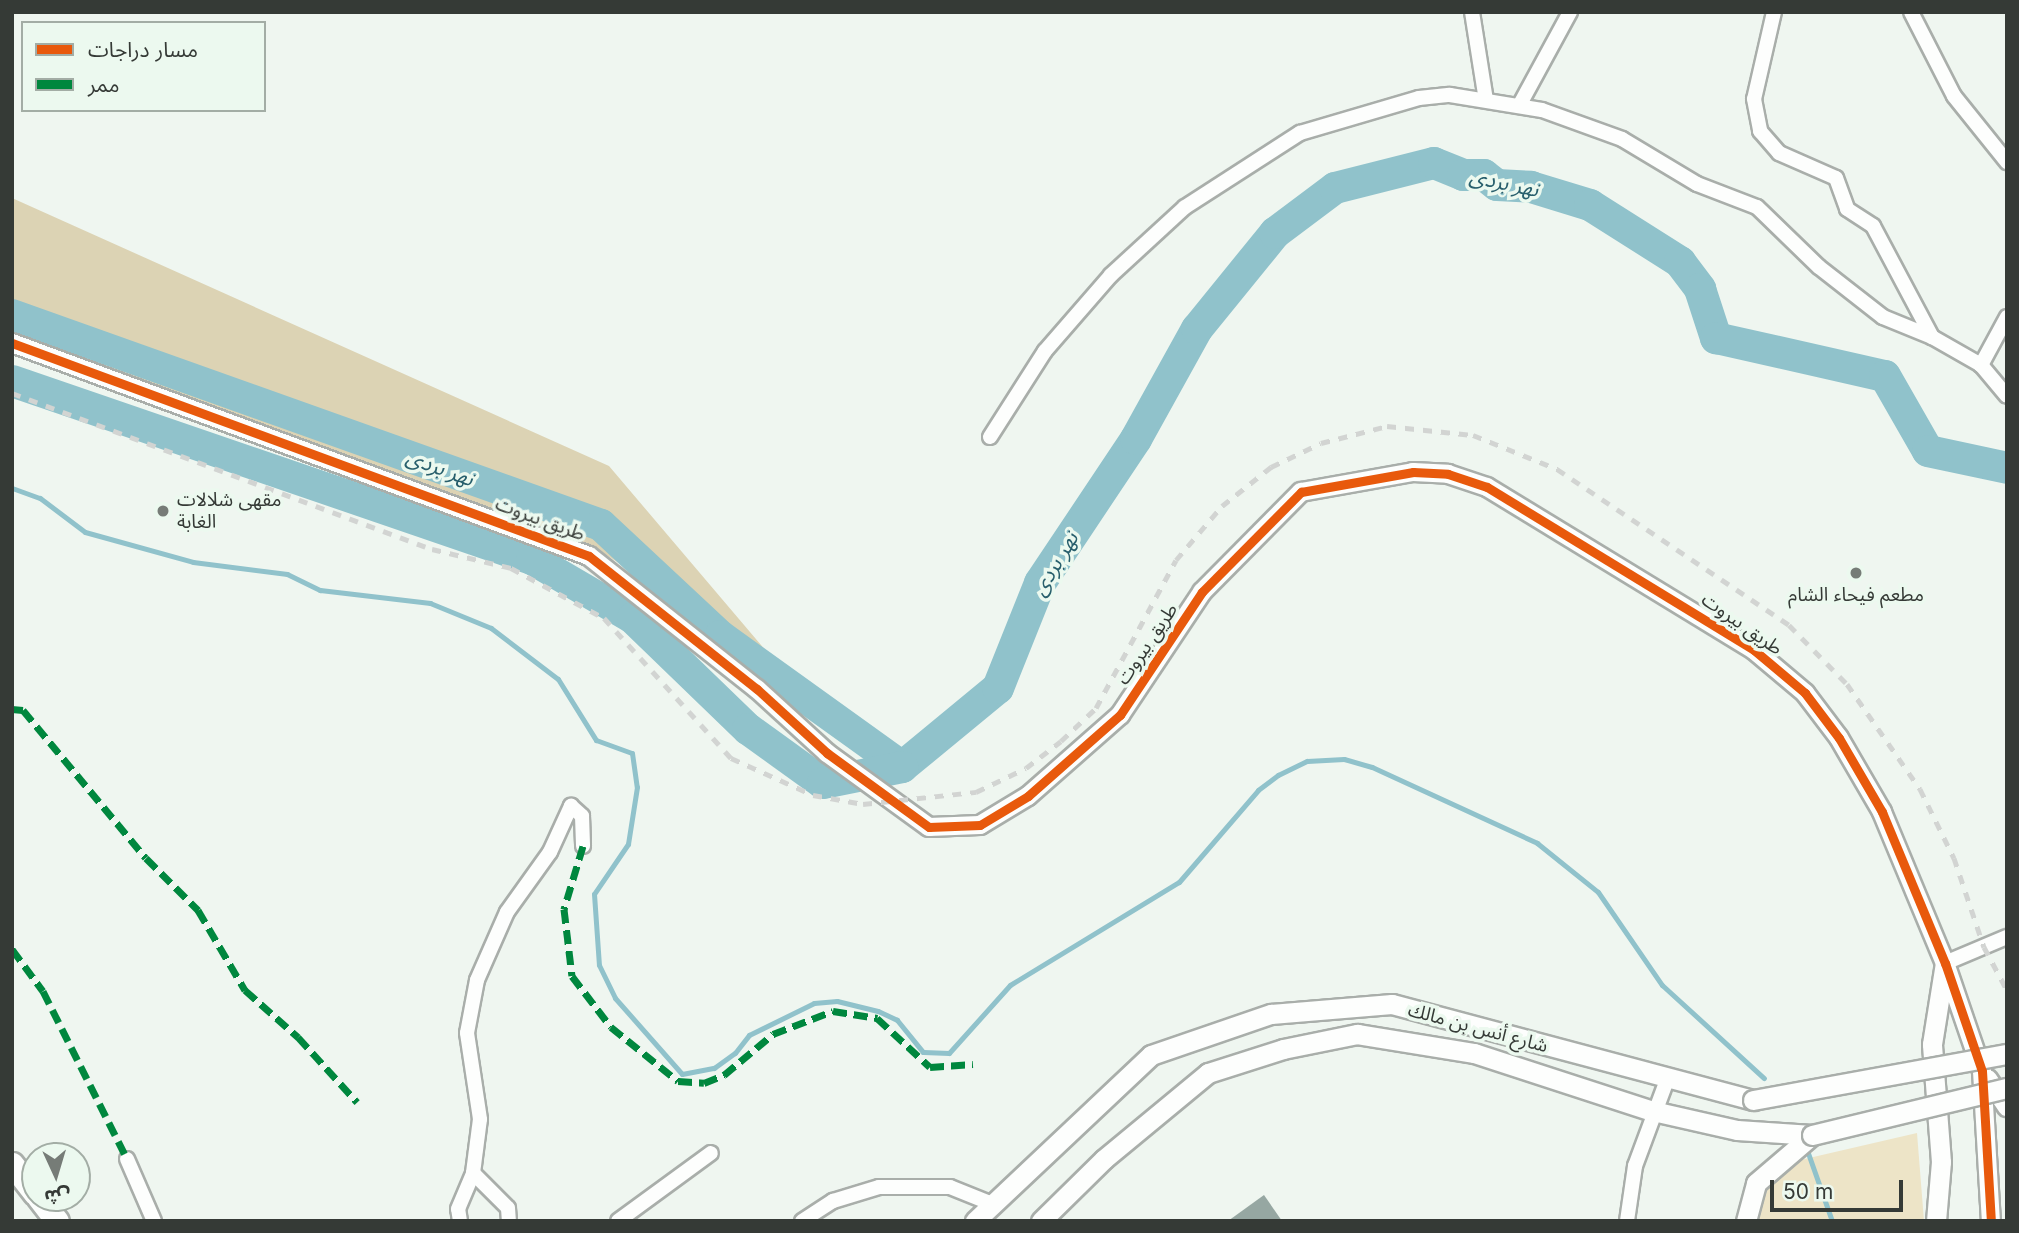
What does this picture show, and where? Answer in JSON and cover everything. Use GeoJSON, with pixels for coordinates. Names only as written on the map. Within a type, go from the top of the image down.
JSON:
{"type":"FeatureCollection","features":[{"type":"Feature","properties":{"kind":"main road"},"geometry":{"type":"LineString","coordinates":[[1937,1221],[1941,1162],[1932,1044],[1945,963]]}},
{"type":"Feature","properties":{"kind":"main road","name":"شارع أنس بن مالك"},"geometry":{"type":"LineString","coordinates":[[975,1221],[1151,1055],[1272,1014],[1392,1004],[1667,1080],[1753,1100],[2007,1054]]}},
{"type":"Feature","properties":{"kind":"main road","name":"شارع أنس بن مالك"},"geometry":{"type":"LineString","coordinates":[[1041,1221],[1104,1159],[1209,1073],[1283,1049],[1357,1034],[1474,1053],[1653,1111],[1737,1130],[1812,1135]]}},
{"type":"Feature","properties":{"kind":"main road"},"geometry":{"type":"LineString","coordinates":[[1746,1221],[1756,1182],[1812,1135],[2007,1088]]}},
{"type":"Feature","properties":{"kind":"street"},"geometry":{"type":"LineString","coordinates":[[1472,12],[1486,100]]}},
{"type":"Feature","properties":{"kind":"street"},"geometry":{"type":"LineString","coordinates":[[1519,106],[1570,12]]}},
{"type":"Feature","properties":{"kind":"street"},"geometry":{"type":"LineString","coordinates":[[1774,12],[1754,99],[1760,131],[1779,153],[1836,178],[1847,209],[1874,226],[1932,337]]}},
{"type":"Feature","properties":{"kind":"street"},"geometry":{"type":"LineString","coordinates":[[1910,12],[1954,96],[2007,162]]}},
{"type":"Feature","properties":{"kind":"street"},"geometry":{"type":"LineString","coordinates":[[990,437],[1045,351],[1111,275],[1185,207],[1273,149],[1331,120],[1419,98],[1450,94],[1519,106],[1622,139],[1697,184],[1757,207],[1819,267],[1883,317],[1932,337],[1981,365],[2007,396]]}},
{"type":"Feature","properties":{"kind":"street"},"geometry":{"type":"LineString","coordinates":[[1981,365],[2007,317]]}},
{"type":"Feature","properties":{"kind":"street","name":"طريق بيروت"},"geometry":{"type":"LineString","coordinates":[[12,343],[589,556],[757,688],[827,753],[871,789],[929,827],[979,825],[1028,796],[1120,715],[1202,592],[1301,492],[1413,472],[1448,474],[1487,487],[1592,547],[1754,650],[1805,693],[1864,776],[1945,963],[1982,1071],[1991,1221]]}},
{"type":"Feature","properties":{"kind":"street"},"geometry":{"type":"LineString","coordinates":[[460,1221],[461,1195],[473,1172],[480,1119],[467,1033],[477,980],[508,912],[550,852],[571,806],[582,816],[583,846]]}},
{"type":"Feature","properties":{"kind":"street"},"geometry":{"type":"LineString","coordinates":[[1945,963],[2007,937]]}},
{"type":"Feature","properties":{"kind":"street"},"geometry":{"type":"LineString","coordinates":[[1982,1071],[2007,1107]]}},
{"type":"Feature","properties":{"kind":"street"},"geometry":{"type":"LineString","coordinates":[[1627,1221],[1627,1198],[1653,1111],[1667,1080]]}},
{"type":"Feature","properties":{"kind":"street"},"geometry":{"type":"LineString","coordinates":[[618,1221],[711,1153]]}},
{"type":"Feature","properties":{"kind":"street"},"geometry":{"type":"LineString","coordinates":[[127,1159],[154,1221]]}},
{"type":"Feature","properties":{"kind":"street"},"geometry":{"type":"LineString","coordinates":[[473,1172],[508,1208],[509,1221]]}},
{"type":"Feature","properties":{"kind":"street"},"geometry":{"type":"LineString","coordinates":[[802,1221],[833,1201],[879,1187],[950,1187],[992,1204]]}},
{"type":"Feature","properties":{"kind":"shaded area"},"geometry":{"type":"Polygon","coordinates":[[[12,198],[609,466],[806,698],[691,611],[593,546],[12,331],[12,198]]]}},
{"type":"Feature","properties":{"kind":"shaded area"},"geometry":{"type":"Polygon","coordinates":[[[1917,1133],[1924,1221],[1755,1221],[1771,1181],[1796,1161],[1917,1133]]]}},
{"type":"Feature","properties":{"kind":"building"},"geometry":{"type":"Polygon","coordinates":[[[1264,1195],[1282,1221],[1228,1221],[1264,1195]]]}},
{"type":"Feature","properties":{"kind":"waterway","name":"نهر بردى"},"geometry":{"type":"LineString","coordinates":[[12,315],[601,525],[720,636],[902,767],[998,688],[1040,583],[1136,439],[1197,329],[1275,233],[1335,188],[1434,163],[1463,175],[1484,175],[1497,185],[1531,187],[1590,205],[1680,262],[1700,289],[1716,338],[1885,376],[1928,451],[2007,468]]}},
{"type":"Feature","properties":{"kind":"waterway"},"geometry":{"type":"LineString","coordinates":[[12,381],[532,559],[633,618],[748,729],[823,783],[902,767]]}},
{"type":"Feature","properties":{"kind":"waterway"},"geometry":{"type":"LineString","coordinates":[[12,488],[40,498],[85,532],[193,562],[287,574],[320,590],[430,603],[491,628],[558,679],[596,740],[632,753],[637,787],[628,844],[594,894],[599,965],[615,998],[682,1074],[714,1068],[735,1053],[749,1035],[814,1003],[837,1001],[878,1011],[897,1020],[923,1052],[949,1053],[1010,985],[1179,882],[1258,790],[1278,775],[1307,761],[1344,759],[1372,767],[1537,843],[1598,892],[1662,985],[1764,1078]]}},
{"type":"Feature","properties":{"kind":"waterway"},"geometry":{"type":"LineString","coordinates":[[1808,1153],[1832,1221]]}},
{"type":"Feature","properties":{"kind":"railway"},"geometry":{"type":"LineString","coordinates":[[12,393],[432,549],[511,568],[604,618],[731,758],[813,795],[863,804],[976,792],[1026,768],[1061,741],[1096,708],[1176,560],[1222,506],[1271,467],[1321,443],[1387,426],[1473,435],[1557,469],[1789,625],[1847,684],[1920,789],[1954,858],[1984,947],[2007,990]]}},
{"type":"Feature","properties":{"kind":"marked path"},"geometry":{"type":"LineString","coordinates":[[12,709],[23,710],[146,858],[198,910],[245,990],[298,1037],[357,1102]]}},
{"type":"Feature","properties":{"kind":"marked path"},"geometry":{"type":"LineString","coordinates":[[583,846],[564,909],[572,976],[611,1027],[678,1081],[704,1083],[724,1075],[773,1034],[833,1011],[877,1018],[930,1067],[973,1064]]}},
{"type":"Feature","properties":{"kind":"marked path"},"geometry":{"type":"LineString","coordinates":[[12,949],[43,991],[127,1159]]}},
{"type":"Feature","properties":{"kind":"cycle path"},"geometry":{"type":"LineString","coordinates":[[12,343],[589,556],[757,689],[827,753],[929,827],[980,825],[1028,796],[1120,715],[1202,592],[1301,492],[1413,472],[1448,474],[1487,487],[1754,650],[1805,693],[1839,738],[1882,812],[1945,963],[1982,1071],[1991,1221]]}},
{"type":"Feature","properties":{"kind":"place","name":"مقهى شلالات الغابة"},"geometry":{"type":"Point","coordinates":[163,511]}},
{"type":"Feature","properties":{"kind":"place","name":"مطعم فيحاء الشام"},"geometry":{"type":"Point","coordinates":[1856,573]}}]}
